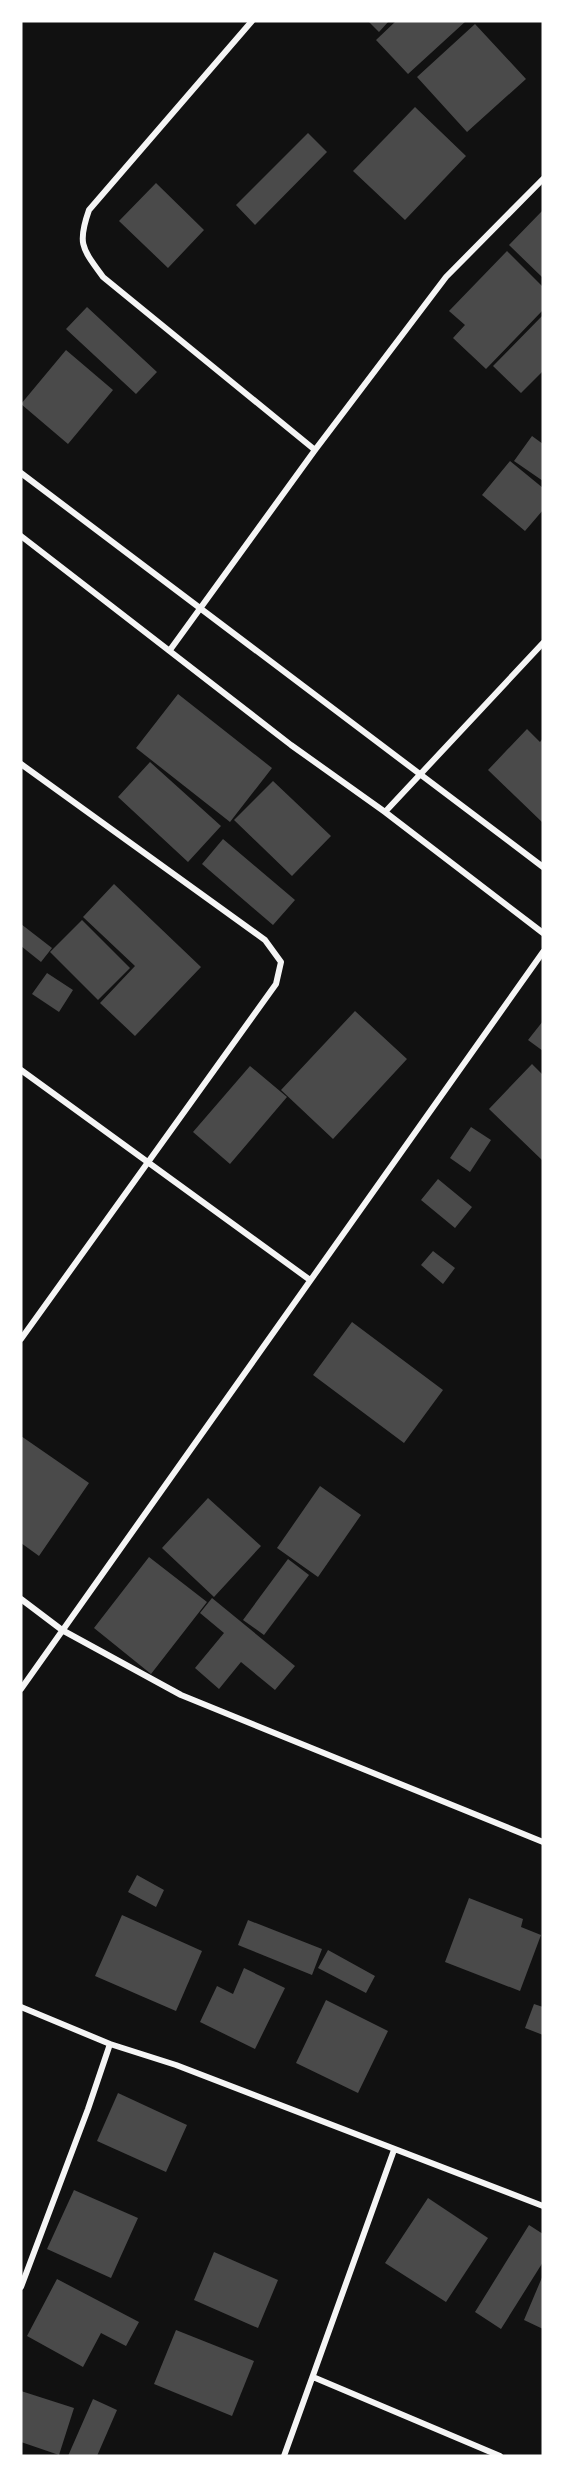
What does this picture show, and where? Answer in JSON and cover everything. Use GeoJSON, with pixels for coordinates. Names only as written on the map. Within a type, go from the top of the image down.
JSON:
{"type":"FeatureCollection","features":[{"type":"Feature","properties":{"kind":"street"},"geometry":{"type":"LineString","coordinates":[[252,21],[88,210],[80,234],[88,256],[103,277],[315,450]]}},
{"type":"Feature","properties":{"kind":"street"},"geometry":{"type":"LineString","coordinates":[[170,650],[315,450],[446,277],[543,179]]}},
{"type":"Feature","properties":{"kind":"street"},"geometry":{"type":"LineString","coordinates":[[21,473],[543,867]]}},
{"type":"Feature","properties":{"kind":"street"},"geometry":{"type":"LineString","coordinates":[[21,536],[291,745],[385,812],[543,933]]}},
{"type":"Feature","properties":{"kind":"street"},"geometry":{"type":"LineString","coordinates":[[385,812],[543,643]]}},
{"type":"Feature","properties":{"kind":"street"},"geometry":{"type":"LineString","coordinates":[[21,764],[265,940],[281,962],[276,984],[21,1339]]}},
{"type":"Feature","properties":{"kind":"street"},"geometry":{"type":"LineString","coordinates":[[21,1689],[543,952]]}},
{"type":"Feature","properties":{"kind":"street"},"geometry":{"type":"LineString","coordinates":[[21,1070],[310,1280]]}},
{"type":"Feature","properties":{"kind":"street"},"geometry":{"type":"LineString","coordinates":[[21,1599],[62,1630],[181,1695],[543,1842]]}},
{"type":"Feature","properties":{"kind":"street"},"geometry":{"type":"LineString","coordinates":[[21,2007],[110,2044],[176,2065],[543,2206]]}},
{"type":"Feature","properties":{"kind":"street"},"geometry":{"type":"LineString","coordinates":[[21,2287],[110,2044]]}},
{"type":"Feature","properties":{"kind":"street"},"geometry":{"type":"LineString","coordinates":[[284,2456],[394,2150]]}},
{"type":"Feature","properties":{"kind":"street"},"geometry":{"type":"LineString","coordinates":[[313,2377],[500,2456]]}},
{"type":"Feature","properties":{"kind":"building"},"geometry":{"type":"Polygon","coordinates":[[[368,21],[389,21],[379,32],[368,21]]]}},
{"type":"Feature","properties":{"kind":"building"},"geometry":{"type":"Polygon","coordinates":[[[396,21],[466,21],[408,74],[376,40],[396,21]]]}},
{"type":"Feature","properties":{"kind":"building"},"geometry":{"type":"Polygon","coordinates":[[[475,24],[526,79],[467,132],[417,77],[475,24]]]}},
{"type":"Feature","properties":{"kind":"building"},"geometry":{"type":"Polygon","coordinates":[[[415,107],[466,156],[405,220],[353,171],[415,107]]]}},
{"type":"Feature","properties":{"kind":"building"},"geometry":{"type":"Polygon","coordinates":[[[308,133],[327,152],[255,225],[236,205],[308,133]]]}},
{"type":"Feature","properties":{"kind":"building"},"geometry":{"type":"Polygon","coordinates":[[[156,183],[204,230],[168,268],[119,221],[156,183]]]}},
{"type":"Feature","properties":{"kind":"building"},"geometry":{"type":"Polygon","coordinates":[[[543,210],[543,278],[509,245],[543,210]]]}},
{"type":"Feature","properties":{"kind":"building"},"geometry":{"type":"Polygon","coordinates":[[[507,251],[543,287],[543,310],[486,369],[453,338],[465,325],[449,311],[507,251]]]}},
{"type":"Feature","properties":{"kind":"building"},"geometry":{"type":"Polygon","coordinates":[[[87,307],[157,372],[136,394],[66,329],[87,307]]]}},
{"type":"Feature","properties":{"kind":"building"},"geometry":{"type":"Polygon","coordinates":[[[543,315],[543,371],[521,393],[493,366],[543,315]]]}},
{"type":"Feature","properties":{"kind":"building"},"geometry":{"type":"Polygon","coordinates":[[[66,350],[113,390],[68,444],[21,404],[66,350]]]}},
{"type":"Feature","properties":{"kind":"building"},"geometry":{"type":"Polygon","coordinates":[[[532,436],[543,444],[543,481],[514,461],[532,436]]]}},
{"type":"Feature","properties":{"kind":"building"},"geometry":{"type":"Polygon","coordinates":[[[510,461],[543,488],[543,510],[525,531],[482,495],[510,461]]]}},
{"type":"Feature","properties":{"kind":"building"},"geometry":{"type":"Polygon","coordinates":[[[178,694],[272,768],[230,822],[136,748],[178,694]]]}},
{"type":"Feature","properties":{"kind":"building"},"geometry":{"type":"Polygon","coordinates":[[[527,729],[540,742],[543,738],[543,823],[488,770],[527,729]]]}},
{"type":"Feature","properties":{"kind":"building"},"geometry":{"type":"Polygon","coordinates":[[[150,762],[221,826],[188,862],[118,797],[150,762]]]}},
{"type":"Feature","properties":{"kind":"building"},"geometry":{"type":"Polygon","coordinates":[[[273,781],[331,836],[292,876],[234,820],[273,781]]]}},
{"type":"Feature","properties":{"kind":"building"},"geometry":{"type":"Polygon","coordinates":[[[223,839],[295,900],[273,925],[202,864],[223,839]]]}},
{"type":"Feature","properties":{"kind":"building"},"geometry":{"type":"Polygon","coordinates":[[[114,884],[201,967],[135,1036],[100,1003],[135,966],[83,917],[114,884]]]}},
{"type":"Feature","properties":{"kind":"building"},"geometry":{"type":"Polygon","coordinates":[[[82,920],[130,968],[98,1000],[50,952],[82,920]]]}},
{"type":"Feature","properties":{"kind":"building"},"geometry":{"type":"Polygon","coordinates":[[[21,924],[52,948],[41,962],[21,946],[21,924]]]}},
{"type":"Feature","properties":{"kind":"building"},"geometry":{"type":"Polygon","coordinates":[[[47,973],[73,990],[59,1012],[32,994],[47,973]]]}},
{"type":"Feature","properties":{"kind":"building"},"geometry":{"type":"Polygon","coordinates":[[[355,1011],[407,1059],[333,1139],[281,1090],[355,1011]]]}},
{"type":"Feature","properties":{"kind":"building"},"geometry":{"type":"Polygon","coordinates":[[[543,1021],[543,1051],[528,1040],[543,1021]]]}},
{"type":"Feature","properties":{"kind":"building"},"geometry":{"type":"Polygon","coordinates":[[[532,1064],[543,1075],[543,1161],[489,1109],[532,1064]]]}},
{"type":"Feature","properties":{"kind":"building"},"geometry":{"type":"Polygon","coordinates":[[[250,1066],[287,1097],[230,1164],[193,1132],[250,1066]]]}},
{"type":"Feature","properties":{"kind":"building"},"geometry":{"type":"Polygon","coordinates":[[[471,1127],[491,1140],[470,1172],[450,1158],[471,1127]]]}},
{"type":"Feature","properties":{"kind":"building"},"geometry":{"type":"Polygon","coordinates":[[[438,1179],[472,1207],[455,1228],[421,1200],[438,1179]]]}},
{"type":"Feature","properties":{"kind":"building"},"geometry":{"type":"Polygon","coordinates":[[[433,1251],[455,1268],[443,1284],[421,1265],[433,1251]]]}},
{"type":"Feature","properties":{"kind":"building"},"geometry":{"type":"Polygon","coordinates":[[[352,1322],[443,1390],[404,1443],[313,1375],[352,1322]]]}},
{"type":"Feature","properties":{"kind":"building"},"geometry":{"type":"Polygon","coordinates":[[[21,1436],[89,1483],[39,1556],[21,1543],[21,1436]]]}},
{"type":"Feature","properties":{"kind":"building"},"geometry":{"type":"Polygon","coordinates":[[[320,1486],[361,1515],[318,1577],[277,1548],[320,1486]]]}},
{"type":"Feature","properties":{"kind":"building"},"geometry":{"type":"Polygon","coordinates":[[[208,1498],[261,1546],[214,1597],[162,1548],[208,1498]]]}},
{"type":"Feature","properties":{"kind":"building"},"geometry":{"type":"Polygon","coordinates":[[[149,1557],[207,1602],[151,1674],[94,1628],[149,1557]]]}},
{"type":"Feature","properties":{"kind":"building"},"geometry":{"type":"Polygon","coordinates":[[[288,1559],[309,1575],[264,1635],[243,1620],[288,1559]]]}},
{"type":"Feature","properties":{"kind":"building"},"geometry":{"type":"Polygon","coordinates":[[[212,1598],[295,1666],[275,1690],[241,1662],[219,1689],[195,1668],[224,1633],[200,1613],[212,1598]]]}},
{"type":"Feature","properties":{"kind":"building"},"geometry":{"type":"Polygon","coordinates":[[[137,1875],[164,1890],[156,1907],[128,1892],[137,1875]]]}},
{"type":"Feature","properties":{"kind":"building"},"geometry":{"type":"Polygon","coordinates":[[[469,1898],[523,1919],[521,1927],[541,1935],[520,1991],[445,1962],[469,1898]]]}},
{"type":"Feature","properties":{"kind":"building"},"geometry":{"type":"Polygon","coordinates":[[[122,1915],[202,1951],[176,2011],[95,1976],[122,1915]]]}},
{"type":"Feature","properties":{"kind":"building"},"geometry":{"type":"Polygon","coordinates":[[[248,1920],[322,1949],[312,1975],[238,1945],[248,1920]]]}},
{"type":"Feature","properties":{"kind":"building"},"geometry":{"type":"Polygon","coordinates":[[[328,1950],[375,1976],[366,1993],[318,1968],[328,1950]]]}},
{"type":"Feature","properties":{"kind":"building"},"geometry":{"type":"Polygon","coordinates":[[[244,1968],[285,1988],[255,2049],[200,2022],[217,1986],[233,1994],[244,1968]]]}},
{"type":"Feature","properties":{"kind":"building"},"geometry":{"type":"Polygon","coordinates":[[[326,2000],[388,2031],[358,2093],[296,2063],[326,2000]]]}},
{"type":"Feature","properties":{"kind":"building"},"geometry":{"type":"Polygon","coordinates":[[[534,2004],[543,2007],[543,2035],[525,2028],[534,2004]]]}},
{"type":"Feature","properties":{"kind":"building"},"geometry":{"type":"Polygon","coordinates":[[[118,2093],[187,2125],[166,2172],[97,2141],[118,2093]]]}},
{"type":"Feature","properties":{"kind":"building"},"geometry":{"type":"Polygon","coordinates":[[[74,2190],[138,2218],[111,2278],[47,2249],[74,2190]]]}},
{"type":"Feature","properties":{"kind":"building"},"geometry":{"type":"Polygon","coordinates":[[[428,2198],[488,2238],[446,2302],[385,2263],[428,2198]]]}},
{"type":"Feature","properties":{"kind":"building"},"geometry":{"type":"Polygon","coordinates":[[[529,2225],[543,2234],[543,2262],[501,2329],[475,2312],[529,2225]]]}},
{"type":"Feature","properties":{"kind":"building"},"geometry":{"type":"Polygon","coordinates":[[[214,2252],[278,2280],[258,2328],[194,2300],[214,2252]]]}},
{"type":"Feature","properties":{"kind":"building"},"geometry":{"type":"Polygon","coordinates":[[[543,2275],[543,2329],[524,2320],[543,2275]]]}},
{"type":"Feature","properties":{"kind":"building"},"geometry":{"type":"Polygon","coordinates":[[[57,2279],[139,2322],[126,2346],[101,2333],[83,2367],[27,2336],[57,2279]]]}},
{"type":"Feature","properties":{"kind":"building"},"geometry":{"type":"Polygon","coordinates":[[[176,2330],[254,2361],[232,2416],[154,2384],[176,2330]]]}},
{"type":"Feature","properties":{"kind":"building"},"geometry":{"type":"Polygon","coordinates":[[[21,2391],[74,2408],[59,2455],[21,2442],[21,2391]]]}},
{"type":"Feature","properties":{"kind":"building"},"geometry":{"type":"Polygon","coordinates":[[[93,2399],[117,2410],[97,2456],[68,2456],[93,2399]]]}}]}
